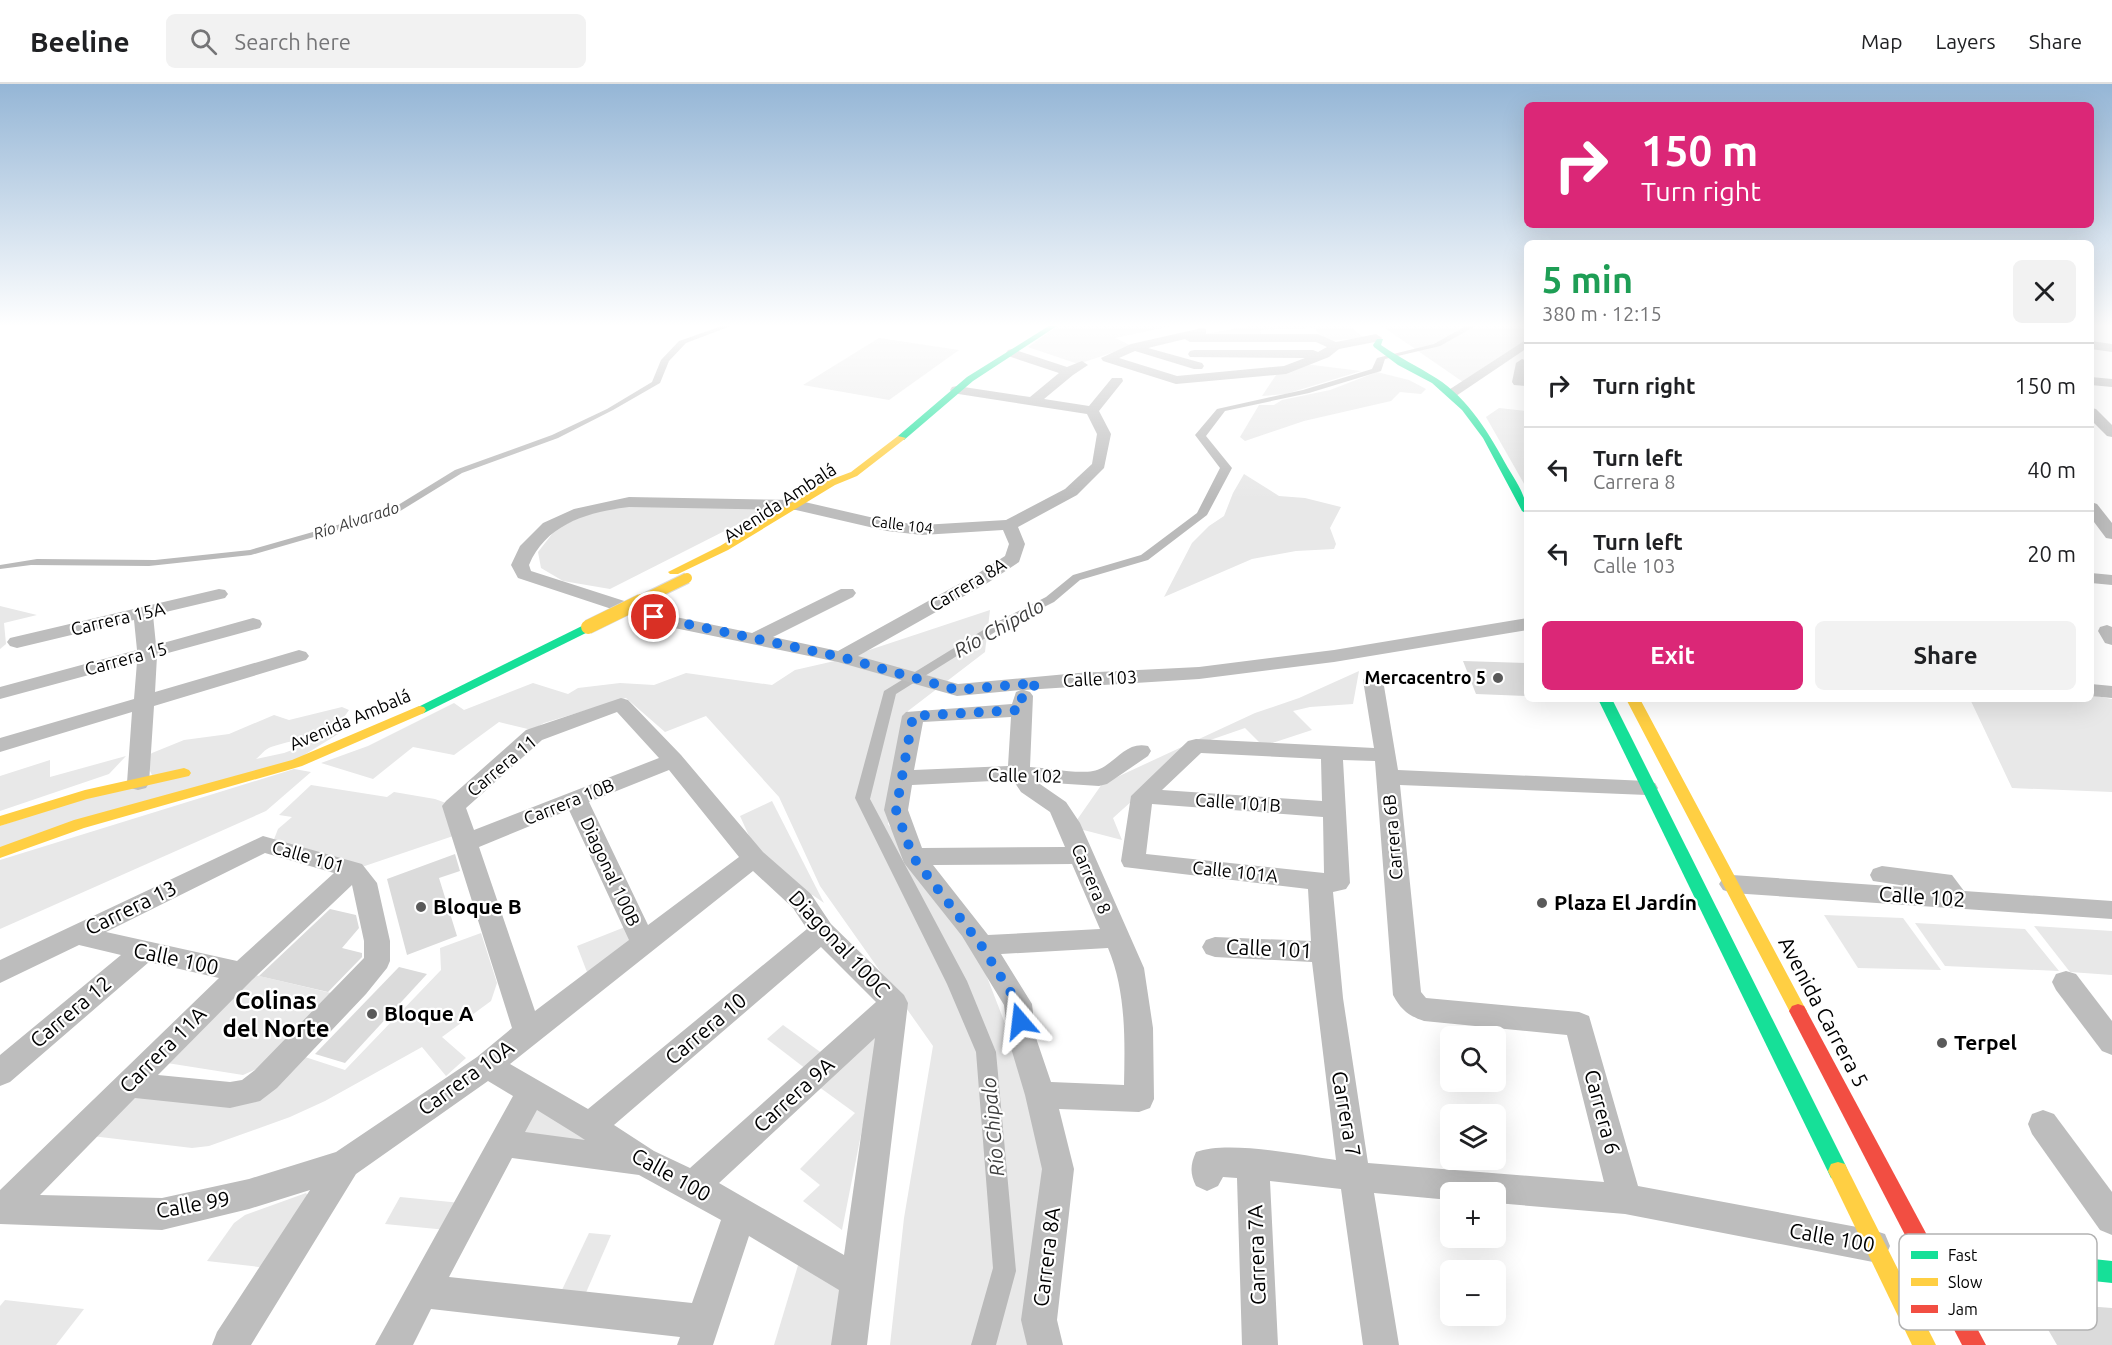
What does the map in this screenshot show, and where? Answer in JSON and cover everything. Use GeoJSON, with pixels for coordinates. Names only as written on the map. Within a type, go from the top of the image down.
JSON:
{"type":"FeatureCollection","features":[{"type":"Feature","properties":{"kind":"main road","name":"Avenida Ambalá"},"geometry":{"type":"LineString","coordinates":[[0,853],[79,824],[297,763],[455,694],[674,572],[845,486],[854,474],[965,383]]}},
{"type":"Feature","properties":{"kind":"main road"},"geometry":{"type":"LineString","coordinates":[[1437,383],[1466,408],[1487,438],[1524,506]]}},
{"type":"Feature","properties":{"kind":"main road","name":"Avenida Ambalá"},"geometry":{"type":"LineString","coordinates":[[342,728],[687,578],[738,553],[803,507]]}},
{"type":"Feature","properties":{"kind":"main road"},"geometry":{"type":"LineString","coordinates":[[1606,702],[1647,788],[1891,1248],[1899,1272]]}},
{"type":"Feature","properties":{"kind":"main road","name":"Avenida Carrera 5"},"geometry":{"type":"LineString","coordinates":[[1635,702],[1915,1234]]}},
{"type":"Feature","properties":{"kind":"main road"},"geometry":{"type":"LineString","coordinates":[[0,821],[85,795],[194,771]]}},
{"type":"Feature","properties":{"kind":"main road","name":"Calle 100"},"geometry":{"type":"LineString","coordinates":[[1891,1248],[1899,1249]]}},
{"type":"Feature","properties":{"kind":"main road","name":"Calle 100"},"geometry":{"type":"LineString","coordinates":[[2097,1270],[2112,1272]]}},
{"type":"Feature","properties":{"kind":"main road"},"geometry":{"type":"LineString","coordinates":[[1919,1330],[1924,1345]]}},
{"type":"Feature","properties":{"kind":"main road","name":"Avenida Carrera 5"},"geometry":{"type":"LineString","coordinates":[[1966,1330],[1974,1345]]}},
{"type":"Feature","properties":{"kind":"street"},"geometry":{"type":"LineString","coordinates":[[1034,401],[1055,383]]}},
{"type":"Feature","properties":{"kind":"street"},"geometry":{"type":"LineString","coordinates":[[1092,411],[1115,383]]}},
{"type":"Feature","properties":{"kind":"street"},"geometry":{"type":"LineString","coordinates":[[1450,393],[1466,383]]}},
{"type":"Feature","properties":{"kind":"street"},"geometry":{"type":"LineString","coordinates":[[957,390],[1092,411]]}},
{"type":"Feature","properties":{"kind":"street"},"geometry":{"type":"LineString","coordinates":[[1009,525],[1071,492],[1099,465],[1104,434],[1092,411]]}},
{"type":"Feature","properties":{"kind":"street"},"geometry":{"type":"LineString","coordinates":[[2094,417],[2108,438]]}},
{"type":"Feature","properties":{"kind":"street","name":"Calle 104"},"geometry":{"type":"LineString","coordinates":[[642,614],[524,574],[520,565],[523,554],[544,530],[564,519],[605,504],[651,501],[803,507],[887,526],[922,530],[1009,525]]}},
{"type":"Feature","properties":{"kind":"street"},"geometry":{"type":"LineString","coordinates":[[2094,510],[2112,514]]}},
{"type":"Feature","properties":{"kind":"street"},"geometry":{"type":"LineString","coordinates":[[2094,512],[2112,534]]}},
{"type":"Feature","properties":{"kind":"street","name":"Carrera 8A"},"geometry":{"type":"LineString","coordinates":[[841,657],[983,578],[1013,558],[1017,544],[1009,525]]}},
{"type":"Feature","properties":{"kind":"street"},"geometry":{"type":"LineString","coordinates":[[2094,578],[2112,580]]}},
{"type":"Feature","properties":{"kind":"street"},"geometry":{"type":"LineString","coordinates":[[753,640],[847,593]]}},
{"type":"Feature","properties":{"kind":"street","name":"Carrera 15A"},"geometry":{"type":"LineString","coordinates":[[17,642],[219,594]]}},
{"type":"Feature","properties":{"kind":"street"},"geometry":{"type":"LineString","coordinates":[[138,783],[147,653],[143,613]]}},
{"type":"Feature","properties":{"kind":"street","name":"Calle 103"},"geometry":{"type":"LineString","coordinates":[[642,614],[753,640],[841,657],[897,671],[957,690],[1199,673],[1334,656],[1524,624]]}},
{"type":"Feature","properties":{"kind":"street","name":"Carrera 15"},"geometry":{"type":"LineString","coordinates":[[0,693],[253,624]]}},
{"type":"Feature","properties":{"kind":"street"},"geometry":{"type":"LineString","coordinates":[[0,745],[299,657]]}},
{"type":"Feature","properties":{"kind":"street","name":"Carrera 6B"},"geometry":{"type":"LineString","coordinates":[[1373,680],[1387,766],[1407,995],[1416,1006],[1424,1010],[1579,1024]]}},
{"type":"Feature","properties":{"kind":"street"},"geometry":{"type":"LineString","coordinates":[[1019,773],[1022,697],[1037,683]]}},
{"type":"Feature","properties":{"kind":"street"},"geometry":{"type":"LineString","coordinates":[[2094,690],[2112,692]]}},
{"type":"Feature","properties":{"kind":"street","name":"Diagonal 100C"},"geometry":{"type":"LineString","coordinates":[[621,704],[673,760],[754,858],[802,901],[822,931],[894,1003],[849,1345]]}},
{"type":"Feature","properties":{"kind":"street","name":"Carrera 11"},"geometry":{"type":"LineString","coordinates":[[465,843],[454,806],[534,735],[621,704]]}},
{"type":"Feature","properties":{"kind":"street"},"geometry":{"type":"LineString","coordinates":[[1021,710],[913,716],[896,810],[913,857],[981,945],[1018,1004],[1022,1038],[1040,1095]]}},
{"type":"Feature","properties":{"kind":"street"},"geometry":{"type":"LineString","coordinates":[[1142,796],[1196,746],[1332,753],[1387,766],[1647,788]]}},
{"type":"Feature","properties":{"kind":"street","name":"Calle 102"},"geometry":{"type":"LineString","coordinates":[[901,778],[1019,773],[1099,779],[1140,751]]}},
{"type":"Feature","properties":{"kind":"street","name":"Carrera 7"},"geometry":{"type":"LineString","coordinates":[[1332,753],[1334,810],[1323,952],[1334,1045],[1357,1177],[1382,1345]]}},
{"type":"Feature","properties":{"kind":"street","name":"Carrera 10B"},"geometry":{"type":"LineString","coordinates":[[465,843],[673,760]]}},
{"type":"Feature","properties":{"kind":"street","name":"Carrera 8"},"geometry":{"type":"LineString","coordinates":[[1019,773],[1029,787],[1058,807],[1068,824],[1130,968],[1138,1028],[1139,1099],[1040,1095]]}},
{"type":"Feature","properties":{"kind":"street","name":"Calle 101B"},"geometry":{"type":"LineString","coordinates":[[1142,796],[1334,810]]}},
{"type":"Feature","properties":{"kind":"street","name":"Calle 101A"},"geometry":{"type":"LineString","coordinates":[[1142,796],[1133,861],[1328,882]]}},
{"type":"Feature","properties":{"kind":"street","name":"Diagonal 100B"},"geometry":{"type":"LineString","coordinates":[[576,800],[644,944]]}},
{"type":"Feature","properties":{"kind":"street"},"geometry":{"type":"LineString","coordinates":[[465,843],[528,1032]]}},
{"type":"Feature","properties":{"kind":"street","name":"Calle 101"},"geometry":{"type":"LineString","coordinates":[[262,844],[353,870]]}},
{"type":"Feature","properties":{"kind":"street","name":"Carrera 13"},"geometry":{"type":"LineString","coordinates":[[0,972],[262,844]]}},
{"type":"Feature","properties":{"kind":"street"},"geometry":{"type":"LineString","coordinates":[[913,857],[1080,855]]}},
{"type":"Feature","properties":{"kind":"street","name":"Carrera 10A"},"geometry":{"type":"LineString","coordinates":[[230,1345],[345,1164],[487,1066],[754,858]]}},
{"type":"Feature","properties":{"kind":"street"},"geometry":{"type":"LineString","coordinates":[[128,1085],[230,1095],[249,1092],[282,1063],[377,961],[377,941],[363,883],[353,870]]}},
{"type":"Feature","properties":{"kind":"street","name":"Carrera 11A"},"geometry":{"type":"LineString","coordinates":[[1,1209],[242,973],[353,870]]}},
{"type":"Feature","properties":{"kind":"street","name":"Calle 102"},"geometry":{"type":"LineString","coordinates":[[1732,884],[1888,885],[1950,890],[2112,910]]}},
{"type":"Feature","properties":{"kind":"street","name":"Carrera 10"},"geometry":{"type":"LineString","coordinates":[[590,1126],[822,931]]}},
{"type":"Feature","properties":{"kind":"street","name":"Calle 100"},"geometry":{"type":"LineString","coordinates":[[77,935],[242,973]]}},
{"type":"Feature","properties":{"kind":"street"},"geometry":{"type":"LineString","coordinates":[[981,945],[1117,938]]}},
{"type":"Feature","properties":{"kind":"street","name":"Calle 101"},"geometry":{"type":"LineString","coordinates":[[1215,947],[1323,952]]}},
{"type":"Feature","properties":{"kind":"street","name":"Carrera 12"},"geometry":{"type":"LineString","coordinates":[[0,1073],[143,952]]}},
{"type":"Feature","properties":{"kind":"street"},"geometry":{"type":"LineString","coordinates":[[2066,982],[2112,1043]]}},
{"type":"Feature","properties":{"kind":"street","name":"Carrera 9A"},"geometry":{"type":"LineString","coordinates":[[693,1186],[894,1003]]}},
{"type":"Feature","properties":{"kind":"street","name":"Carrera 6"},"geometry":{"type":"LineString","coordinates":[[1579,1024],[1625,1200]]}},
{"type":"Feature","properties":{"kind":"street","name":"Calle 100"},"geometry":{"type":"LineString","coordinates":[[487,1066],[590,1126],[643,1161],[693,1186],[856,1281]]}},
{"type":"Feature","properties":{"kind":"street"},"geometry":{"type":"LineString","coordinates":[[393,1345],[531,1092]]}},
{"type":"Feature","properties":{"kind":"street","name":"Carrera 8A"},"geometry":{"type":"LineString","coordinates":[[1040,1095],[1058,1169],[1039,1320],[1045,1345]]}},
{"type":"Feature","properties":{"kind":"street"},"geometry":{"type":"LineString","coordinates":[[2043,1124],[2112,1219]]}},
{"type":"Feature","properties":{"kind":"street"},"geometry":{"type":"LineString","coordinates":[[504,1143],[643,1161]]}},
{"type":"Feature","properties":{"kind":"street","name":"Calle 100"},"geometry":{"type":"LineString","coordinates":[[1206,1176],[1207,1162],[1253,1164],[1357,1177],[1625,1200],[1891,1248]]}},
{"type":"Feature","properties":{"kind":"street","name":"Calle 99"},"geometry":{"type":"LineString","coordinates":[[1,1209],[162,1214],[249,1194],[345,1164]]}},
{"type":"Feature","properties":{"kind":"street","name":"Carrera 7A"},"geometry":{"type":"LineString","coordinates":[[1253,1164],[1260,1345]]}},
{"type":"Feature","properties":{"kind":"street"},"geometry":{"type":"LineString","coordinates":[[422,1291],[699,1334],[740,1215]]}},
{"type":"Feature","properties":{"kind":"shaded area"},"geometry":{"type":"Polygon","coordinates":[[[806,383],[913,383],[889,400],[803,385],[806,383]]]}},
{"type":"Feature","properties":{"kind":"shaded area"},"geometry":{"type":"Polygon","coordinates":[[[1271,383],[1322,383],[1286,394],[1262,396],[1271,383]]]}},
{"type":"Feature","properties":{"kind":"shaded area"},"geometry":{"type":"Polygon","coordinates":[[[1349,383],[1414,383],[1426,389],[1421,394],[1400,392],[1391,401],[1304,421],[1245,441],[1240,437],[1259,405],[1274,405],[1282,400],[1330,390],[1349,383]]]}},
{"type":"Feature","properties":{"kind":"shaded area"},"geometry":{"type":"Polygon","coordinates":[[[1499,408],[1524,411],[1524,484],[1486,417],[1499,408]]]}},
{"type":"Feature","properties":{"kind":"shaded area"},"geometry":{"type":"Polygon","coordinates":[[[1244,474],[1279,496],[1305,498],[1341,507],[1330,528],[1336,544],[1334,549],[1296,551],[1252,559],[1164,597],[1192,543],[1209,526],[1224,516],[1244,474]]]}},
{"type":"Feature","properties":{"kind":"shaded area"},"geometry":{"type":"Polygon","coordinates":[[[631,504],[772,507],[610,589],[563,581],[541,568],[538,552],[556,529],[587,514],[631,504]]]}},
{"type":"Feature","properties":{"kind":"shaded area"},"geometry":{"type":"Polygon","coordinates":[[[0,606],[37,615],[4,623],[6,644],[0,649],[0,606]]]}},
{"type":"Feature","properties":{"kind":"shaded area"},"geometry":{"type":"Polygon","coordinates":[[[990,610],[985,652],[908,711],[888,824],[977,951],[1038,1109],[1057,1227],[1047,1345],[890,1345],[904,1218],[933,1046],[820,886],[779,797],[706,716],[665,732],[626,698],[544,723],[532,730],[499,722],[454,755],[413,747],[373,779],[321,763],[368,746],[454,703],[464,710],[533,683],[568,694],[578,688],[620,683],[654,685],[686,673],[772,685],[795,670],[839,660],[990,610]]]}},
{"type":"Feature","properties":{"kind":"shaded area"},"geometry":{"type":"Polygon","coordinates":[[[1359,671],[1353,704],[1310,707],[1293,711],[1312,730],[1263,746],[1245,728],[1193,746],[1113,818],[1122,840],[1072,827],[1102,784],[1255,713],[1299,698],[1359,671]]]}},
{"type":"Feature","properties":{"kind":"shaded area"},"geometry":{"type":"Polygon","coordinates":[[[2094,696],[2112,699],[2112,792],[2012,788],[1971,702],[2094,702],[2094,696]]]}},
{"type":"Feature","properties":{"kind":"shaded area"},"geometry":{"type":"Polygon","coordinates":[[[342,707],[349,710],[334,726],[314,735],[271,747],[256,759],[284,753],[343,731],[296,760],[0,849],[0,826],[152,775],[144,759],[152,753],[184,740],[229,734],[274,715],[289,720],[342,707]]]}},
{"type":"Feature","properties":{"kind":"shaded area"},"geometry":{"type":"Polygon","coordinates":[[[126,756],[109,774],[0,811],[0,776],[50,760],[50,777],[126,756]]]}},
{"type":"Feature","properties":{"kind":"shaded area"},"geometry":{"type":"Polygon","coordinates":[[[294,769],[311,772],[266,811],[0,929],[0,860],[294,769]]]}},
{"type":"Feature","properties":{"kind":"shaded area"},"geometry":{"type":"Polygon","coordinates":[[[311,785],[387,797],[394,792],[435,799],[454,806],[462,833],[353,870],[271,847],[278,829],[292,817],[279,815],[311,785]]]}},
{"type":"Feature","properties":{"kind":"shaded area"},"geometry":{"type":"Polygon","coordinates":[[[772,801],[824,903],[759,858],[740,816],[772,801]]]}},
{"type":"Feature","properties":{"kind":"shaded area"},"geometry":{"type":"Polygon","coordinates":[[[1824,915],[1903,918],[1941,970],[1858,968],[1824,915]]]}},
{"type":"Feature","properties":{"kind":"shaded area"},"geometry":{"type":"Polygon","coordinates":[[[1915,923],[2025,929],[2059,971],[1945,966],[1915,923]]]}},
{"type":"Feature","properties":{"kind":"shaded area"},"geometry":{"type":"Polygon","coordinates":[[[2034,926],[2112,931],[2112,975],[2070,972],[2034,926]]]}},
{"type":"Feature","properties":{"kind":"shaded area"},"geometry":{"type":"Polygon","coordinates":[[[625,927],[633,944],[587,972],[577,946],[625,927]]]}},
{"type":"Feature","properties":{"kind":"shaded area"},"geometry":{"type":"Polygon","coordinates":[[[481,933],[497,983],[491,1001],[442,1037],[466,1058],[446,1076],[422,1047],[325,1101],[290,1117],[209,1146],[192,1148],[92,1136],[130,1097],[227,1101],[305,1057],[345,1070],[441,970],[440,948],[481,933]]]}},
{"type":"Feature","properties":{"kind":"shaded area"},"geometry":{"type":"Polygon","coordinates":[[[255,975],[331,993],[268,1064],[243,1075],[167,1063],[255,975]]]}},
{"type":"Feature","properties":{"kind":"shaded area"},"geometry":{"type":"Polygon","coordinates":[[[884,1019],[842,1230],[803,1201],[820,1185],[800,1169],[855,1113],[815,1084],[884,1019]]]}},
{"type":"Feature","properties":{"kind":"shaded area"},"geometry":{"type":"Polygon","coordinates":[[[783,1025],[823,1054],[806,1069],[767,1039],[783,1025]]]}},
{"type":"Feature","properties":{"kind":"shaded area"},"geometry":{"type":"Polygon","coordinates":[[[531,1092],[643,1161],[504,1143],[531,1092]]]}},
{"type":"Feature","properties":{"kind":"shaded area"},"geometry":{"type":"Polygon","coordinates":[[[306,1193],[312,1201],[268,1268],[207,1261],[234,1223],[245,1215],[306,1193]]]}},
{"type":"Feature","properties":{"kind":"shaded area"},"geometry":{"type":"Polygon","coordinates":[[[400,1197],[461,1203],[447,1230],[385,1224],[400,1197]]]}},
{"type":"Feature","properties":{"kind":"shaded area"},"geometry":{"type":"Polygon","coordinates":[[[589,1233],[611,1235],[585,1295],[561,1292],[589,1233]]]}},
{"type":"Feature","properties":{"kind":"shaded area"},"geometry":{"type":"Polygon","coordinates":[[[799,1262],[847,1283],[837,1345],[774,1345],[799,1262]]]}},
{"type":"Feature","properties":{"kind":"shaded area"},"geometry":{"type":"Polygon","coordinates":[[[5,1300],[84,1309],[56,1345],[0,1345],[0,1306],[5,1300]]]}},
{"type":"Feature","properties":{"kind":"water","name":"Río Alvarado"},"geometry":{"type":"Polygon","coordinates":[[[651,383],[660,383],[558,438],[462,473],[397,513],[251,555],[149,566],[31,565],[0,569],[0,565],[37,559],[155,560],[250,550],[390,510],[455,470],[552,435],[607,409],[651,383]]]}},
{"type":"Feature","properties":{"kind":"water","name":"Río Chipalo"},"geometry":{"type":"Polygon","coordinates":[[[1327,383],[1342,383],[1309,393],[1225,411],[1206,436],[1232,468],[1207,515],[1148,560],[1080,580],[1054,602],[1000,629],[896,694],[870,799],[967,981],[996,1052],[1016,1271],[996,1345],[971,1345],[993,1268],[976,1052],[947,984],[855,798],[884,691],[993,624],[1046,597],[1073,575],[1141,555],[1197,513],[1220,468],[1195,435],[1217,409],[1327,383]]]}},
{"type":"Feature","properties":{"kind":"building","name":"Mercacentro 5"},"geometry":{"type":"Polygon","coordinates":[[[1463,661],[1524,663],[1524,696],[1476,694],[1463,661]]]}},
{"type":"Feature","properties":{"kind":"building","name":"Bloque B"},"geometry":{"type":"Polygon","coordinates":[[[455,854],[460,871],[439,878],[457,936],[407,955],[387,879],[455,854]]]}},
{"type":"Feature","properties":{"kind":"building"},"geometry":{"type":"Polygon","coordinates":[[[330,909],[356,915],[359,928],[342,948],[362,953],[362,957],[328,992],[259,976],[330,909]]]}},
{"type":"Feature","properties":{"kind":"building","name":"Bloque A"},"geometry":{"type":"Polygon","coordinates":[[[399,967],[427,974],[345,1063],[315,1054],[399,967]]]}},
{"type":"Feature","properties":{"kind":"building"},"geometry":{"type":"Polygon","coordinates":[[[2097,1307],[2112,1308],[2112,1345],[2057,1345],[2048,1330],[2097,1330],[2097,1307]]]}},
{"type":"Feature","properties":{"kind":"traffic: fast"},"geometry":{"type":"LineString","coordinates":[[901,438],[966,383]]}},
{"type":"Feature","properties":{"kind":"traffic: fast"},"geometry":{"type":"LineString","coordinates":[[1437,383],[1465,408],[1487,438],[1524,506]]}},
{"type":"Feature","properties":{"kind":"traffic: fast"},"geometry":{"type":"LineString","coordinates":[[419,710],[588,627]]}},
{"type":"Feature","properties":{"kind":"traffic: fast"},"geometry":{"type":"LineString","coordinates":[[1606,702],[1838,1171]]}},
{"type":"Feature","properties":{"kind":"traffic: fast"},"geometry":{"type":"LineString","coordinates":[[2097,1270],[2112,1272]]}},
{"type":"Feature","properties":{"kind":"traffic: slow"},"geometry":{"type":"LineString","coordinates":[[674,572],[724,548],[831,483],[854,474],[901,438]]}},
{"type":"Feature","properties":{"kind":"traffic: slow"},"geometry":{"type":"LineString","coordinates":[[588,627],[687,578]]}},
{"type":"Feature","properties":{"kind":"traffic: slow"},"geometry":{"type":"LineString","coordinates":[[1635,702],[1798,1011]]}},
{"type":"Feature","properties":{"kind":"traffic: slow"},"geometry":{"type":"LineString","coordinates":[[0,853],[79,824],[297,763],[419,710]]}},
{"type":"Feature","properties":{"kind":"traffic: slow"},"geometry":{"type":"LineString","coordinates":[[0,821],[85,795],[184,773]]}},
{"type":"Feature","properties":{"kind":"traffic: slow"},"geometry":{"type":"LineString","coordinates":[[1838,1171],[1899,1294]]}},
{"type":"Feature","properties":{"kind":"traffic: slow"},"geometry":{"type":"LineString","coordinates":[[1917,1330],[1924,1345]]}},
{"type":"Feature","properties":{"kind":"traffic: jam"},"geometry":{"type":"LineString","coordinates":[[1798,1011],[1916,1234]]}},
{"type":"Feature","properties":{"kind":"traffic: jam"},"geometry":{"type":"LineString","coordinates":[[1966,1330],[1974,1345]]}},
{"type":"Feature","properties":{"kind":"place","name":"Mercacentro 5"},"geometry":{"type":"Point","coordinates":[1498,678]}},
{"type":"Feature","properties":{"kind":"place","name":"Plaza El Jardín"},"geometry":{"type":"Point","coordinates":[1542,903]}},
{"type":"Feature","properties":{"kind":"place","name":"Bloque B"},"geometry":{"type":"Point","coordinates":[421,907]}},
{"type":"Feature","properties":{"kind":"place","name":"Bloque A"},"geometry":{"type":"Point","coordinates":[372,1014]}},
{"type":"Feature","properties":{"kind":"place","name":"Terpel"},"geometry":{"type":"Point","coordinates":[1942,1043]}},
{"type":"Feature","properties":{"kind":"district","name":"Colinas del Norte"},"geometry":{"type":"Point","coordinates":[276,1015]}},
{"type":"Feature","properties":{"kind":"route"},"geometry":{"type":"LineString","coordinates":[[654,617],[771,644],[841,657],[897,671],[957,690],[1037,683],[1022,697],[1021,710],[913,716],[896,810],[913,857],[971,929],[1018,1004],[1020,1021]]}}]}
